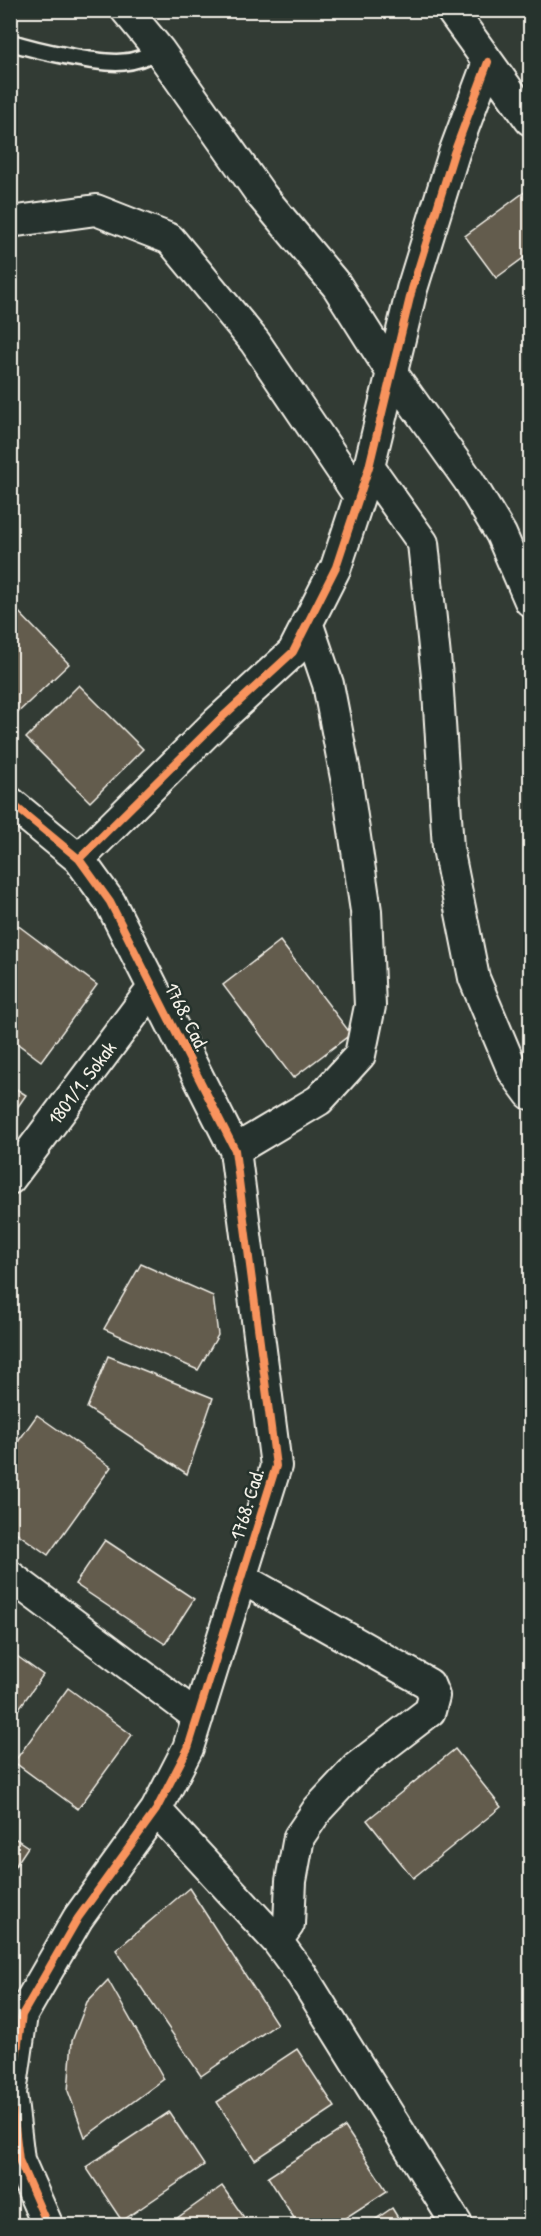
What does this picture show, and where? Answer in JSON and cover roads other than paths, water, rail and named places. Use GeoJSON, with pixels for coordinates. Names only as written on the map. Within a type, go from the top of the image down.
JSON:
{"type":"FeatureCollection","features":[{"type":"Feature","properties":{"kind":"street"},"geometry":{"type":"LineString","coordinates":[[126,10],[159,50],[262,196],[337,286],[392,373],[470,481],[501,534],[531,601]]}},
{"type":"Feature","properties":{"kind":"street"},"geometry":{"type":"LineString","coordinates":[[451,10],[531,120]]}},
{"type":"Feature","properties":{"kind":"street"},"geometry":{"type":"LineString","coordinates":[[79,859],[217,722],[292,652],[336,567],[369,467],[412,289],[454,153],[488,62]]}},
{"type":"Feature","properties":{"kind":"street"},"geometry":{"type":"LineString","coordinates":[[10,222],[96,210],[170,239],[255,342],[359,496]]}},
{"type":"Feature","properties":{"kind":"street"},"geometry":{"type":"LineString","coordinates":[[369,467],[423,543],[437,676],[450,859],[474,978],[513,1071],[531,1094]]}},
{"type":"Feature","properties":{"kind":"street"},"geometry":{"type":"LineString","coordinates":[[235,1150],[319,1100],[360,1055],[370,1006],[366,911],[347,783],[328,684],[307,622]]}},
{"type":"Feature","properties":{"kind":"street","name":"1768. Cad."},"geometry":{"type":"LineString","coordinates":[[10,802],[79,859],[110,902],[235,1150],[276,1466],[188,1748],[156,1810],[78,1918],[16,2012],[11,2093],[19,2160],[48,2226]]}},
{"type":"Feature","properties":{"kind":"street","name":"1801/1. Sokak"},"geometry":{"type":"LineString","coordinates":[[10,1179],[153,988]]}},
{"type":"Feature","properties":{"kind":"street"},"geometry":{"type":"LineString","coordinates":[[10,1576],[198,1717]]}},
{"type":"Feature","properties":{"kind":"street"},"geometry":{"type":"LineString","coordinates":[[241,1578],[429,1684],[434,1696],[430,1711],[357,1767],[318,1809],[299,1837],[291,1881],[289,1924],[277,1941]]}},
{"type":"Feature","properties":{"kind":"street"},"geometry":{"type":"LineString","coordinates":[[156,1810],[277,1941],[302,1976],[458,2226]]}},
{"type":"Feature","properties":{"kind":"lane"},"geometry":{"type":"LineString","coordinates":[[10,42],[113,63],[138,59],[159,50]]}}]}
